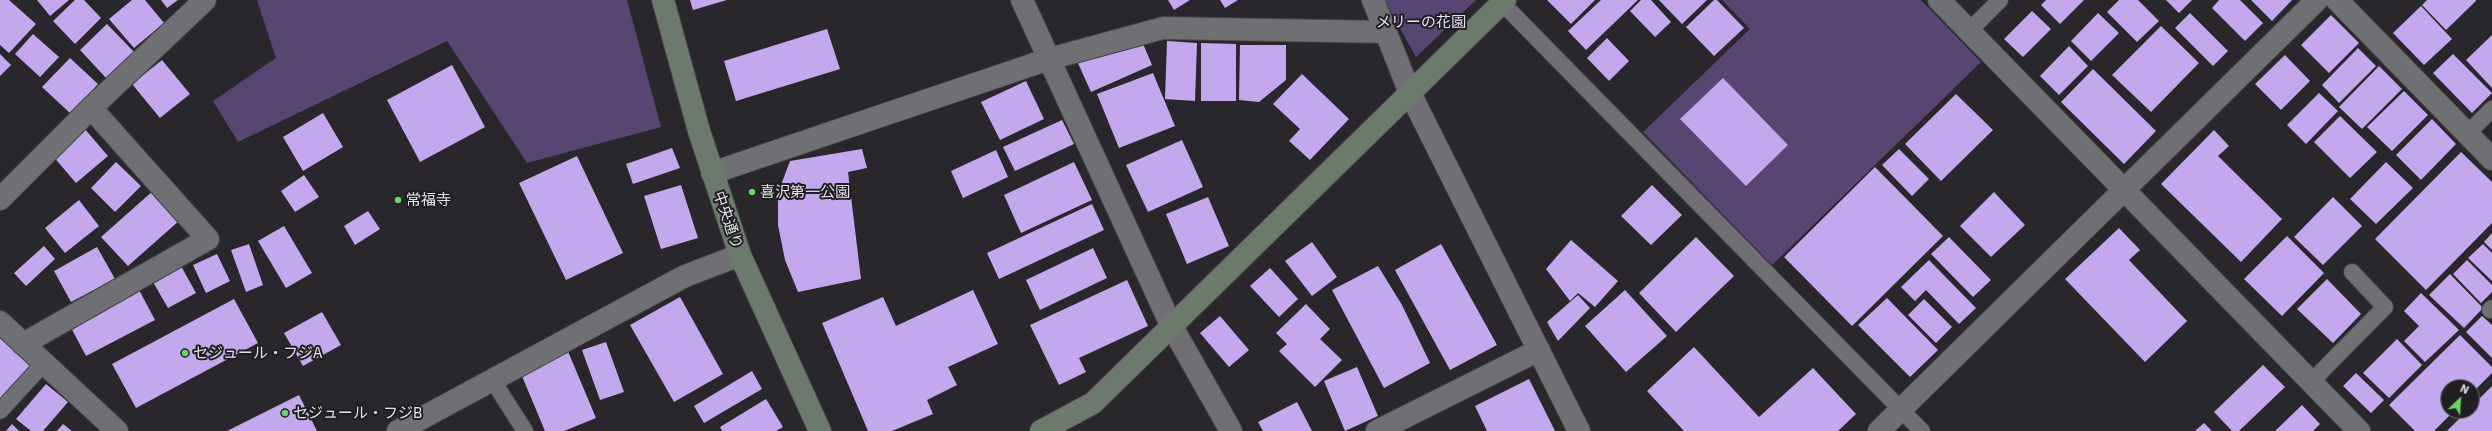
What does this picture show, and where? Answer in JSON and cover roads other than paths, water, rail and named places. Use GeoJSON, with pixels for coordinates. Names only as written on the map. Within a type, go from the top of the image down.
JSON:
{"type":"FeatureCollection","features":[{"type":"Feature","properties":{"kind":"street"},"geometry":{"type":"LineString","coordinates":[[0,199],[91,108],[205,0]]}},
{"type":"Feature","properties":{"kind":"street","name":"中央通り"},"geometry":{"type":"LineString","coordinates":[[663,0],[712,173],[740,255],[820,431]]}},
{"type":"Feature","properties":{"kind":"street"},"geometry":{"type":"LineString","coordinates":[[1022,0],[1171,325],[1231,431]]}},
{"type":"Feature","properties":{"kind":"street"},"geometry":{"type":"LineString","coordinates":[[1373,0],[1410,93],[1579,431]]}},
{"type":"Feature","properties":{"kind":"street"},"geometry":{"type":"LineString","coordinates":[[1939,0],[2359,431]]}},
{"type":"Feature","properties":{"kind":"street"},"geometry":{"type":"LineString","coordinates":[[1879,431],[2317,0]]}},
{"type":"Feature","properties":{"kind":"street"},"geometry":{"type":"LineString","coordinates":[[2337,0],[2492,159]]}},
{"type":"Feature","properties":{"kind":"street"},"geometry":{"type":"LineString","coordinates":[[1041,431],[1093,403],[1171,325],[1503,2]]}},
{"type":"Feature","properties":{"kind":"street"},"geometry":{"type":"LineString","coordinates":[[712,173],[1049,59],[1162,28],[1386,32]]}},
{"type":"Feature","properties":{"kind":"street"},"geometry":{"type":"LineString","coordinates":[[23,344],[208,239],[91,108]]}},
{"type":"Feature","properties":{"kind":"street"},"geometry":{"type":"LineString","coordinates":[[398,431],[685,276],[740,255]]}},
{"type":"Feature","properties":{"kind":"street"},"geometry":{"type":"LineString","coordinates":[[0,322],[117,431]]}},
{"type":"Feature","properties":{"kind":"street"},"geometry":{"type":"LineString","coordinates":[[1377,431],[1539,350]]}},
{"type":"Feature","properties":{"kind":"lane"},"geometry":{"type":"LineString","coordinates":[[1969,31],[2000,0]]}},
{"type":"Feature","properties":{"kind":"lane"},"geometry":{"type":"LineString","coordinates":[[1503,2],[1922,431]]}},
{"type":"Feature","properties":{"kind":"lane"},"geometry":{"type":"LineString","coordinates":[[2468,134],[2492,109]]}},
{"type":"Feature","properties":{"kind":"lane"},"geometry":{"type":"LineString","coordinates":[[2311,382],[2385,307],[2352,272]]}},
{"type":"Feature","properties":{"kind":"lane"},"geometry":{"type":"LineString","coordinates":[[0,411],[44,363]]}},
{"type":"Feature","properties":{"kind":"lane"},"geometry":{"type":"LineString","coordinates":[[493,381],[525,431]]}},
{"type":"Feature","properties":{"kind":"place","name":"喜沢第一公園"},"geometry":{"type":"Point","coordinates":[752,192]}},
{"type":"Feature","properties":{"kind":"place","name":"常福寺"},"geometry":{"type":"Point","coordinates":[398,200]}},
{"type":"Feature","properties":{"kind":"place","name":"セジュール・フジA"},"geometry":{"type":"Point","coordinates":[185,353]}},
{"type":"Feature","properties":{"kind":"place","name":"セジュール・フジB"},"geometry":{"type":"Point","coordinates":[285,413]}},
{"type":"Feature","properties":{"kind":"park label","name":"メリーの花園"},"geometry":{"type":"Point","coordinates":[1421,22]}}]}
